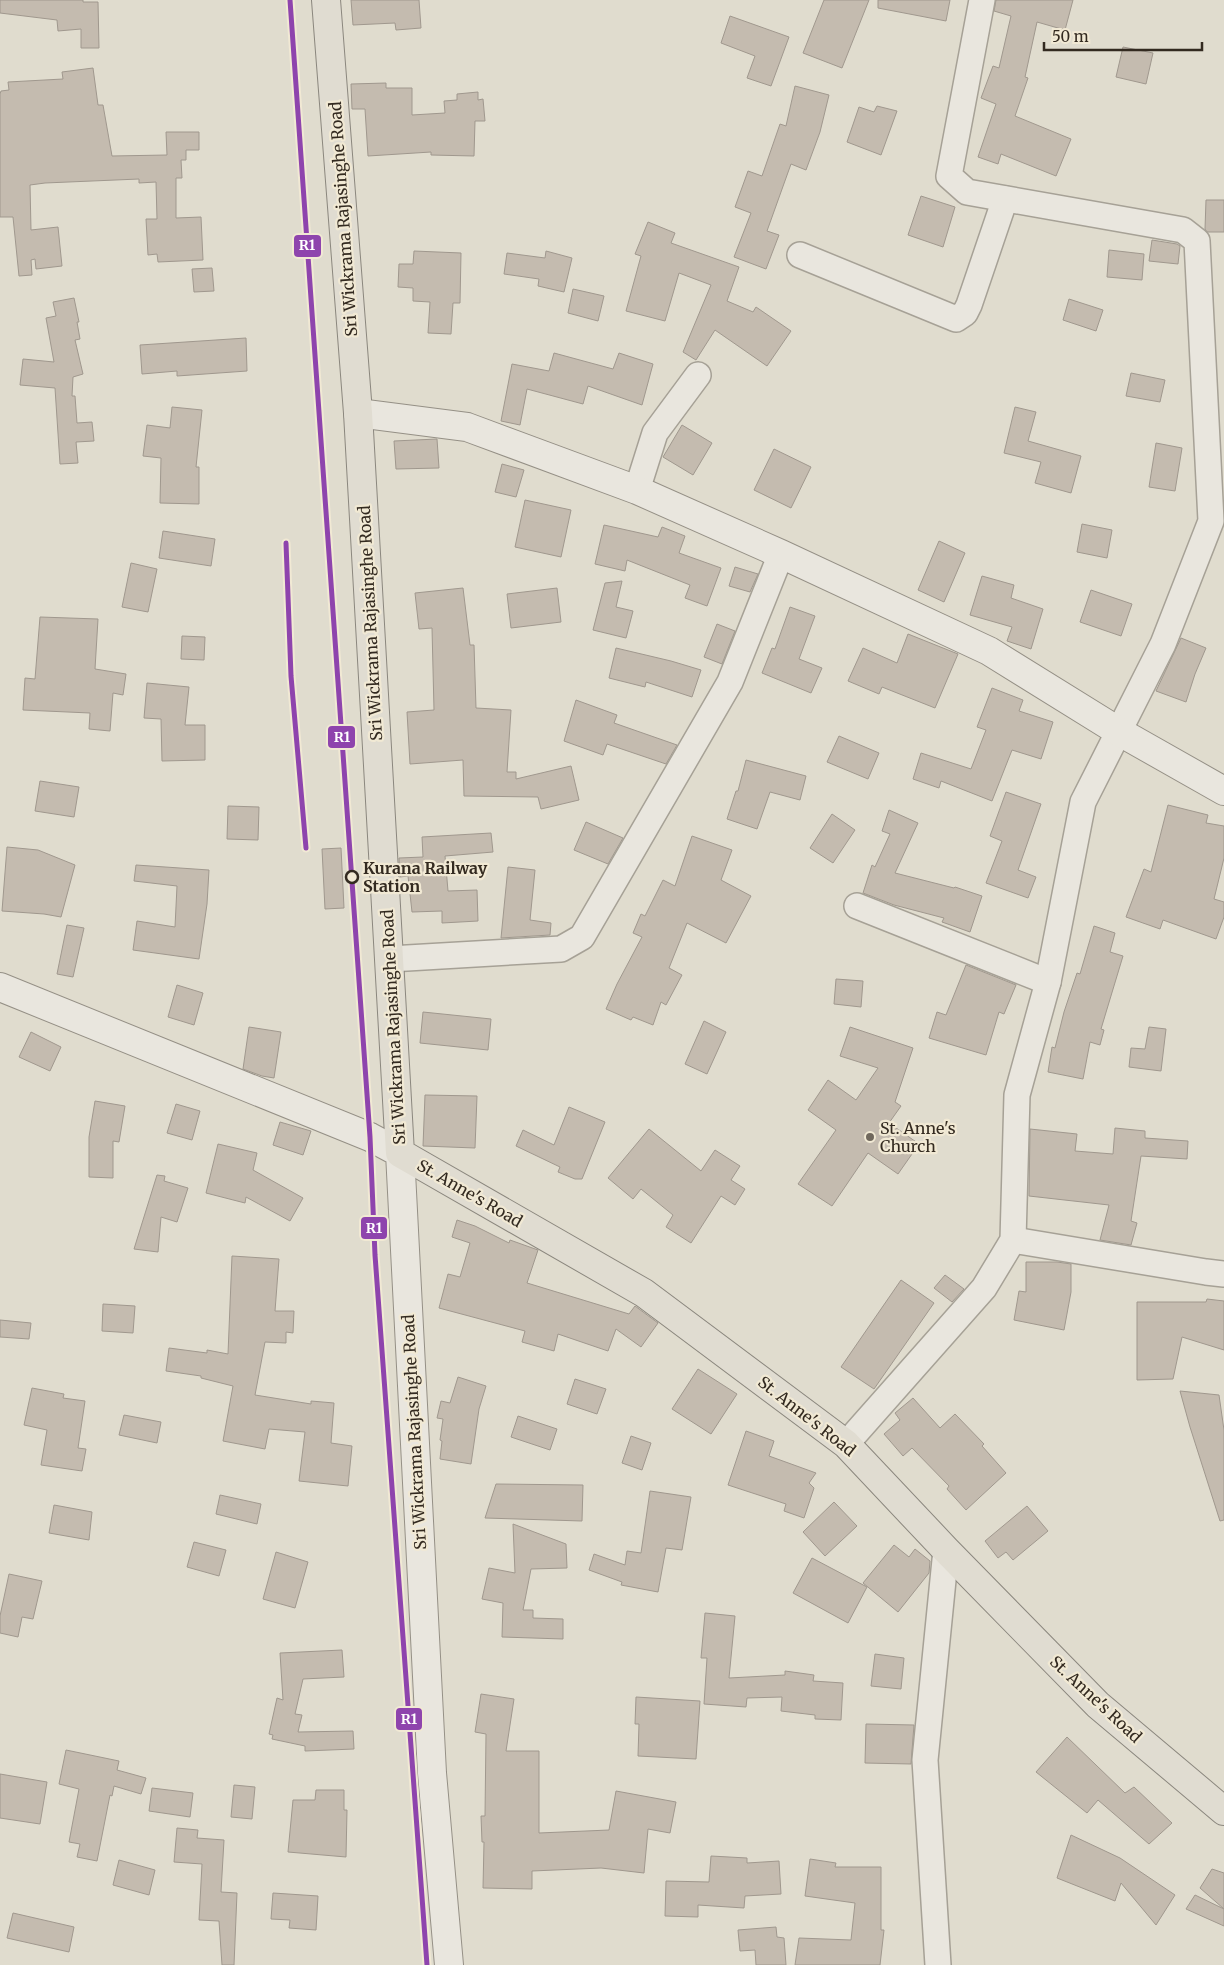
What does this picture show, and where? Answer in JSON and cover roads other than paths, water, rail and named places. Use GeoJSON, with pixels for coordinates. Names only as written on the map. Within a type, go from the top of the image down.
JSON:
{"type":"FeatureCollection","features":[{"type":"Feature","properties":{"kind":"main road","name":"Sri Wickrama Rajasinghe Road"},"geometry":{"type":"LineString","coordinates":[[326,0],[358,413],[400,1153]]}},
{"type":"Feature","properties":{"kind":"main road","name":"St. Anne's Road"},"geometry":{"type":"LineString","coordinates":[[400,1153],[644,1293],[846,1444],[946,1550],[1098,1705],[1224,1811]]}},
{"type":"Feature","properties":{"kind":"street"},"geometry":{"type":"LineString","coordinates":[[846,1444],[984,1288],[1013,1240],[1017,1095],[1048,982],[1083,802],[1162,644],[1211,521],[1197,240],[1183,230],[967,192],[949,176],[982,0]]}},
{"type":"Feature","properties":{"kind":"street"},"geometry":{"type":"LineString","coordinates":[[800,255],[956,319],[965,313],[969,304],[1005,198]]}},
{"type":"Feature","properties":{"kind":"street"},"geometry":{"type":"LineString","coordinates":[[637,490],[655,433],[698,376]]}},
{"type":"Feature","properties":{"kind":"street"},"geometry":{"type":"LineString","coordinates":[[358,413],[467,427],[637,490],[781,554],[989,651],[1118,731],[1224,792]]}},
{"type":"Feature","properties":{"kind":"street"},"geometry":{"type":"LineString","coordinates":[[390,960],[561,949],[582,937],[730,682],[781,554]]}},
{"type":"Feature","properties":{"kind":"street"},"geometry":{"type":"LineString","coordinates":[[857,906],[1048,982]]}},
{"type":"Feature","properties":{"kind":"street"},"geometry":{"type":"LineString","coordinates":[[0,987],[370,1137],[400,1153]]}},
{"type":"Feature","properties":{"kind":"street","name":"Sri Wickrama Rajasinghe Road"},"geometry":{"type":"LineString","coordinates":[[400,1153],[432,1773],[449,1965]]}},
{"type":"Feature","properties":{"kind":"street"},"geometry":{"type":"LineString","coordinates":[[1013,1240],[1224,1274]]}},
{"type":"Feature","properties":{"kind":"street"},"geometry":{"type":"LineString","coordinates":[[938,1965],[925,1760],[946,1550]]}},
{"type":"Feature","properties":{"kind":"place","name":"Kurana Railway Station"},"geometry":{"type":"Point","coordinates":[352,877]}},
{"type":"Feature","properties":{"kind":"place","name":"St. Anne's Church"},"geometry":{"type":"Point","coordinates":[870,1137]}}]}
